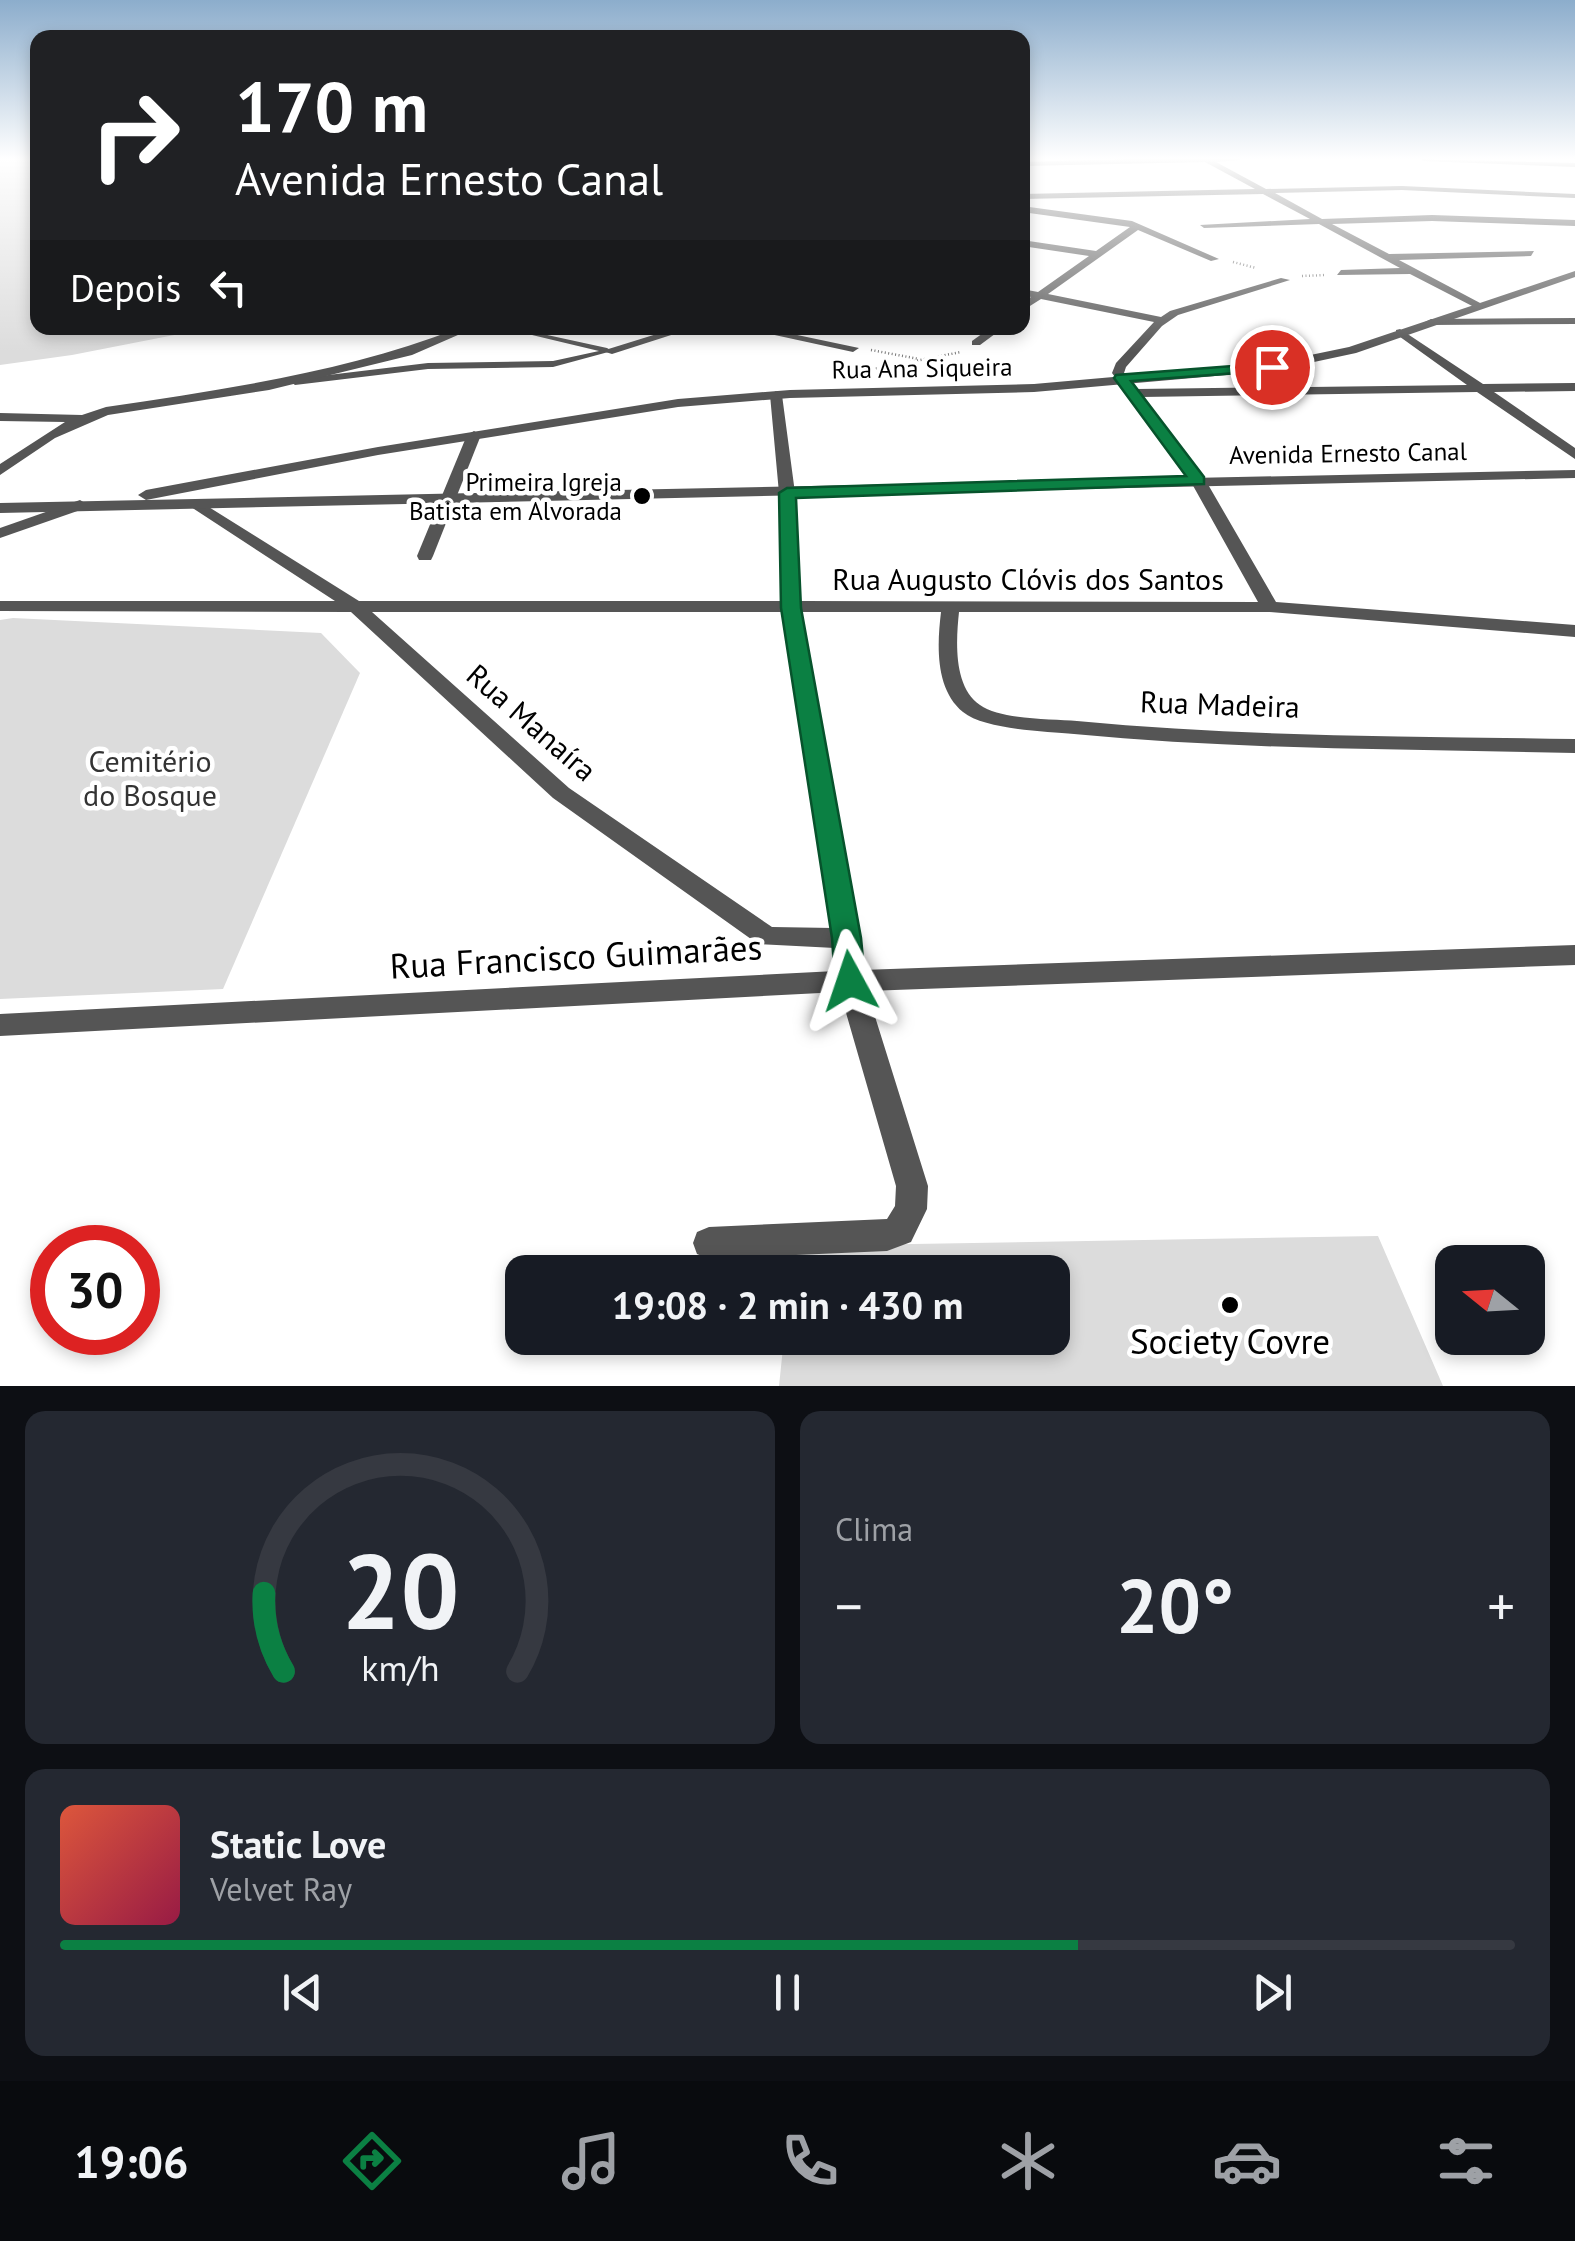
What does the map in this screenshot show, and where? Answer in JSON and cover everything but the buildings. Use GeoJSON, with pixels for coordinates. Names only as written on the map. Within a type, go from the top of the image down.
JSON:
{"type":"FeatureCollection","features":[{"type":"Feature","properties":{"kind":"street"},"geometry":{"type":"LineString","coordinates":[[1120,224],[1136,226],[1214,259]]}},
{"type":"Feature","properties":{"kind":"street"},"geometry":{"type":"LineString","coordinates":[[1204,225],[1242,224]]}},
{"type":"Feature","properties":{"kind":"street"},"geometry":{"type":"LineString","coordinates":[[1324,224],[1478,306]]}},
{"type":"Feature","properties":{"kind":"street"},"geometry":{"type":"LineString","coordinates":[[1030,303],[1136,226]]}},
{"type":"Feature","properties":{"kind":"street"},"geometry":{"type":"LineString","coordinates":[[1030,244],[1098,254]]}},
{"type":"Feature","properties":{"kind":"street"},"geometry":{"type":"LineString","coordinates":[[1386,257],[1531,252]]}},
{"type":"Feature","properties":{"kind":"street"},"geometry":{"type":"LineString","coordinates":[[1335,274],[1412,270]]}},
{"type":"Feature","properties":{"kind":"street","name":"Rua Ana Siqueira"},"geometry":{"type":"LineString","coordinates":[[200,494],[260,473],[667,404],[776,395],[1014,389],[1272,367],[1321,358],[1574,276]]}},
{"type":"Feature","properties":{"kind":"street"},"geometry":{"type":"LineString","coordinates":[[1270,607],[1198,481],[1121,378],[1120,366],[1162,320],[1182,309],[1289,279]]}},
{"type":"Feature","properties":{"kind":"street"},"geometry":{"type":"LineString","coordinates":[[1030,293],[1162,320]]}},
{"type":"Feature","properties":{"kind":"street"},"geometry":{"type":"LineString","coordinates":[[1431,322],[1575,320]]}},
{"type":"Feature","properties":{"kind":"street"},"geometry":{"type":"LineString","coordinates":[[1400,332],[1575,455]]}},
{"type":"Feature","properties":{"kind":"street"},"geometry":{"type":"LineString","coordinates":[[0,471],[39,440],[79,418],[106,410],[269,386],[408,352],[455,335]]}},
{"type":"Feature","properties":{"kind":"street"},"geometry":{"type":"LineString","coordinates":[[608,350],[661,335]]}},
{"type":"Feature","properties":{"kind":"street"},"geometry":{"type":"LineString","coordinates":[[785,335],[853,348]]}},
{"type":"Feature","properties":{"kind":"street"},"geometry":{"type":"LineString","coordinates":[[976,343],[987,335]]}},
{"type":"Feature","properties":{"kind":"street"},"geometry":{"type":"LineString","coordinates":[[1133,393],[1575,387]]}},
{"type":"Feature","properties":{"kind":"street"},"geometry":{"type":"LineString","coordinates":[[709,1243],[887,1235],[899,1231],[906,1222],[912,1186],[850,981],[791,608],[787,493],[776,395]]}},
{"type":"Feature","properties":{"kind":"street"},"geometry":{"type":"LineString","coordinates":[[0,418],[79,418]]}},
{"type":"Feature","properties":{"kind":"street"},"geometry":{"type":"LineString","coordinates":[[425,556],[474,435]]}},
{"type":"Feature","properties":{"kind":"street","name":"Rua Ana Siqueira"},"geometry":{"type":"LineString","coordinates":[[200,494],[217,500],[260,473]]}},
{"type":"Feature","properties":{"kind":"street","name":"Avenida Ernesto Canal"},"geometry":{"type":"LineString","coordinates":[[230,490],[240,498],[282,502],[1575,474]]}},
{"type":"Feature","properties":{"kind":"street","name":"Avenida Ernesto Canal"},"geometry":{"type":"LineString","coordinates":[[0,508],[77,506],[200,494],[282,502]]}},
{"type":"Feature","properties":{"kind":"street","name":"Rua Manaíra"},"geometry":{"type":"LineString","coordinates":[[200,494],[355,606],[561,792],[767,937],[846,938]]}},
{"type":"Feature","properties":{"kind":"street"},"geometry":{"type":"LineString","coordinates":[[0,533],[77,506]]}},
{"type":"Feature","properties":{"kind":"street","name":"Rua Augusto Clóvis dos Santos"},"geometry":{"type":"LineString","coordinates":[[0,606],[1270,607],[1575,631]]}},
{"type":"Feature","properties":{"kind":"street","name":"Rua Madeira"},"geometry":{"type":"LineString","coordinates":[[950,608],[946,641],[959,694],[973,711],[1020,721],[1244,738],[1575,746]]}},
{"type":"Feature","properties":{"kind":"street","name":"Rua Francisco Guimarães"},"geometry":{"type":"LineString","coordinates":[[0,1025],[850,981],[1575,955]]}},
{"type":"Feature","properties":{"kind":"lane"},"geometry":{"type":"LineString","coordinates":[[538,335],[608,350]]}},
{"type":"Feature","properties":{"kind":"lane"},"geometry":{"type":"LineString","coordinates":[[269,386],[428,366],[553,364],[608,350]]}},
{"type":"Feature","properties":{"kind":"path"},"geometry":{"type":"LineString","coordinates":[[1289,279],[1335,274]]}},
{"type":"Feature","properties":{"kind":"path"},"geometry":{"type":"LineString","coordinates":[[853,348],[922,360]]}},
{"type":"Feature","properties":{"kind":"path"},"geometry":{"type":"LineString","coordinates":[[868,370],[964,351]]}},
{"type":"Feature","properties":{"kind":"green space"},"geometry":{"type":"Polygon","coordinates":[[[0,224],[30,224],[30,335],[174,335],[72,355],[0,365],[0,224]]]}},
{"type":"Feature","properties":{"kind":"green space","name":"Cemitério do Bosque"},"geometry":{"type":"Polygon","coordinates":[[[0,620],[321,633],[360,673],[223,989],[0,999],[0,620]]]}},
{"type":"Feature","properties":{"kind":"green space","name":"Society Covre"},"geometry":{"type":"Polygon","coordinates":[[[1378,1236],[1443,1386],[779,1386],[782,1355],[1070,1355],[1070,1255],[792,1255],[793,1246],[1378,1236]]]}},
{"type":"Feature","properties":{"kind":"place","name":"Primeira Igreja Batista em Alvorada"},"geometry":{"type":"Point","coordinates":[642,496]}},
{"type":"Feature","properties":{"kind":"place","name":"Society Covre"},"geometry":{"type":"Point","coordinates":[1230,1305]}},
{"type":"Feature","properties":{"kind":"route"},"geometry":{"type":"LineString","coordinates":[[850,981],[791,608],[787,493],[1198,481],[1121,378],[1272,367]]}}]}
